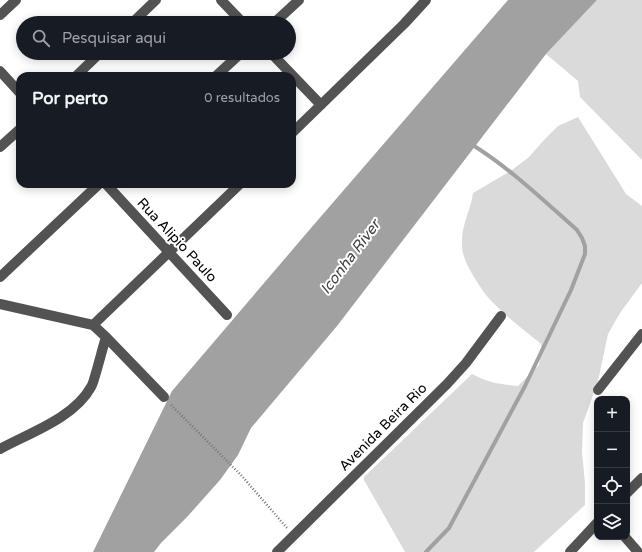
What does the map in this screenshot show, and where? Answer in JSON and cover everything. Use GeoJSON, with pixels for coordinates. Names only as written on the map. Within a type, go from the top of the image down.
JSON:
{"type":"FeatureCollection","features":[{"type":"Feature","properties":{"kind":"street"},"geometry":{"type":"LineString","coordinates":[[0,15],[16,0]]}},
{"type":"Feature","properties":{"kind":"street"},"geometry":{"type":"LineString","coordinates":[[139,16],[156,0]]}},
{"type":"Feature","properties":{"kind":"street"},"geometry":{"type":"LineString","coordinates":[[221,0],[236,16]]}},
{"type":"Feature","properties":{"kind":"street"},"geometry":{"type":"LineString","coordinates":[[282,16],[299,0]]}},
{"type":"Feature","properties":{"kind":"street"},"geometry":{"type":"LineString","coordinates":[[296,129],[404,24],[426,0]]}},
{"type":"Feature","properties":{"kind":"street"},"geometry":{"type":"LineString","coordinates":[[80,72],[93,60]]}},
{"type":"Feature","properties":{"kind":"street"},"geometry":{"type":"LineString","coordinates":[[220,72],[233,60]]}},
{"type":"Feature","properties":{"kind":"street"},"geometry":{"type":"LineString","coordinates":[[278,60],[289,72]]}},
{"type":"Feature","properties":{"kind":"street"},"geometry":{"type":"LineString","coordinates":[[0,71],[16,89]]}},
{"type":"Feature","properties":{"kind":"street"},"geometry":{"type":"LineString","coordinates":[[296,79],[321,105]]}},
{"type":"Feature","properties":{"kind":"street"},"geometry":{"type":"LineString","coordinates":[[0,147],[16,133]]}},
{"type":"Feature","properties":{"kind":"street"},"geometry":{"type":"LineString","coordinates":[[0,276],[95,188]]}},
{"type":"Feature","properties":{"kind":"street","name":"Rua Alipio Paulo"},"geometry":{"type":"LineString","coordinates":[[110,188],[227,315]]}},
{"type":"Feature","properties":{"kind":"street"},"geometry":{"type":"LineString","coordinates":[[93,325],[236,188]]}},
{"type":"Feature","properties":{"kind":"street"},"geometry":{"type":"LineString","coordinates":[[0,304],[93,325],[164,397]]}},
{"type":"Feature","properties":{"kind":"street","name":"Avenida Beira Rio"},"geometry":{"type":"LineString","coordinates":[[277,552],[447,384],[466,363],[501,316]]}},
{"type":"Feature","properties":{"kind":"street"},"geometry":{"type":"LineString","coordinates":[[598,390],[642,334]]}},
{"type":"Feature","properties":{"kind":"street"},"geometry":{"type":"LineString","coordinates":[[0,449],[65,415],[80,402],[91,387],[106,337]]}},
{"type":"Feature","properties":{"kind":"street"},"geometry":{"type":"LineString","coordinates":[[630,490],[642,478]]}},
{"type":"Feature","properties":{"kind":"street"},"geometry":{"type":"LineString","coordinates":[[570,552],[594,526]]}},
{"type":"Feature","properties":{"kind":"street"},"geometry":{"type":"LineString","coordinates":[[628,540],[638,552]]}},
{"type":"Feature","properties":{"kind":"path"},"geometry":{"type":"LineString","coordinates":[[164,397],[241,475],[294,536]]}},
{"type":"Feature","properties":{"kind":"shaded area"},"geometry":{"type":"Polygon","coordinates":[[[597,0],[642,0],[642,160],[580,97],[578,81],[546,54],[597,0]]]}},
{"type":"Feature","properties":{"kind":"shaded area"},"geometry":{"type":"Polygon","coordinates":[[[578,117],[626,194],[642,206],[642,283],[620,313],[608,334],[598,381],[583,423],[582,452],[585,483],[585,505],[534,552],[405,552],[364,480],[364,477],[472,374],[494,383],[518,386],[539,365],[541,344],[505,315],[492,302],[471,273],[465,260],[462,250],[462,234],[473,193],[512,170],[529,157],[558,126],[578,117]]]}},
{"type":"Feature","properties":{"kind":"water","name":"Iconha River"},"geometry":{"type":"Polygon","coordinates":[[[508,0],[597,0],[546,54],[337,326],[251,428],[238,455],[220,480],[187,517],[154,552],[93,552],[172,391],[508,0]]]}},
{"type":"Feature","properties":{"kind":"waterway"},"geometry":{"type":"LineString","coordinates":[[426,552],[449,528],[525,386],[571,290],[585,254],[585,246],[577,230],[513,174],[471,144]]}}]}
